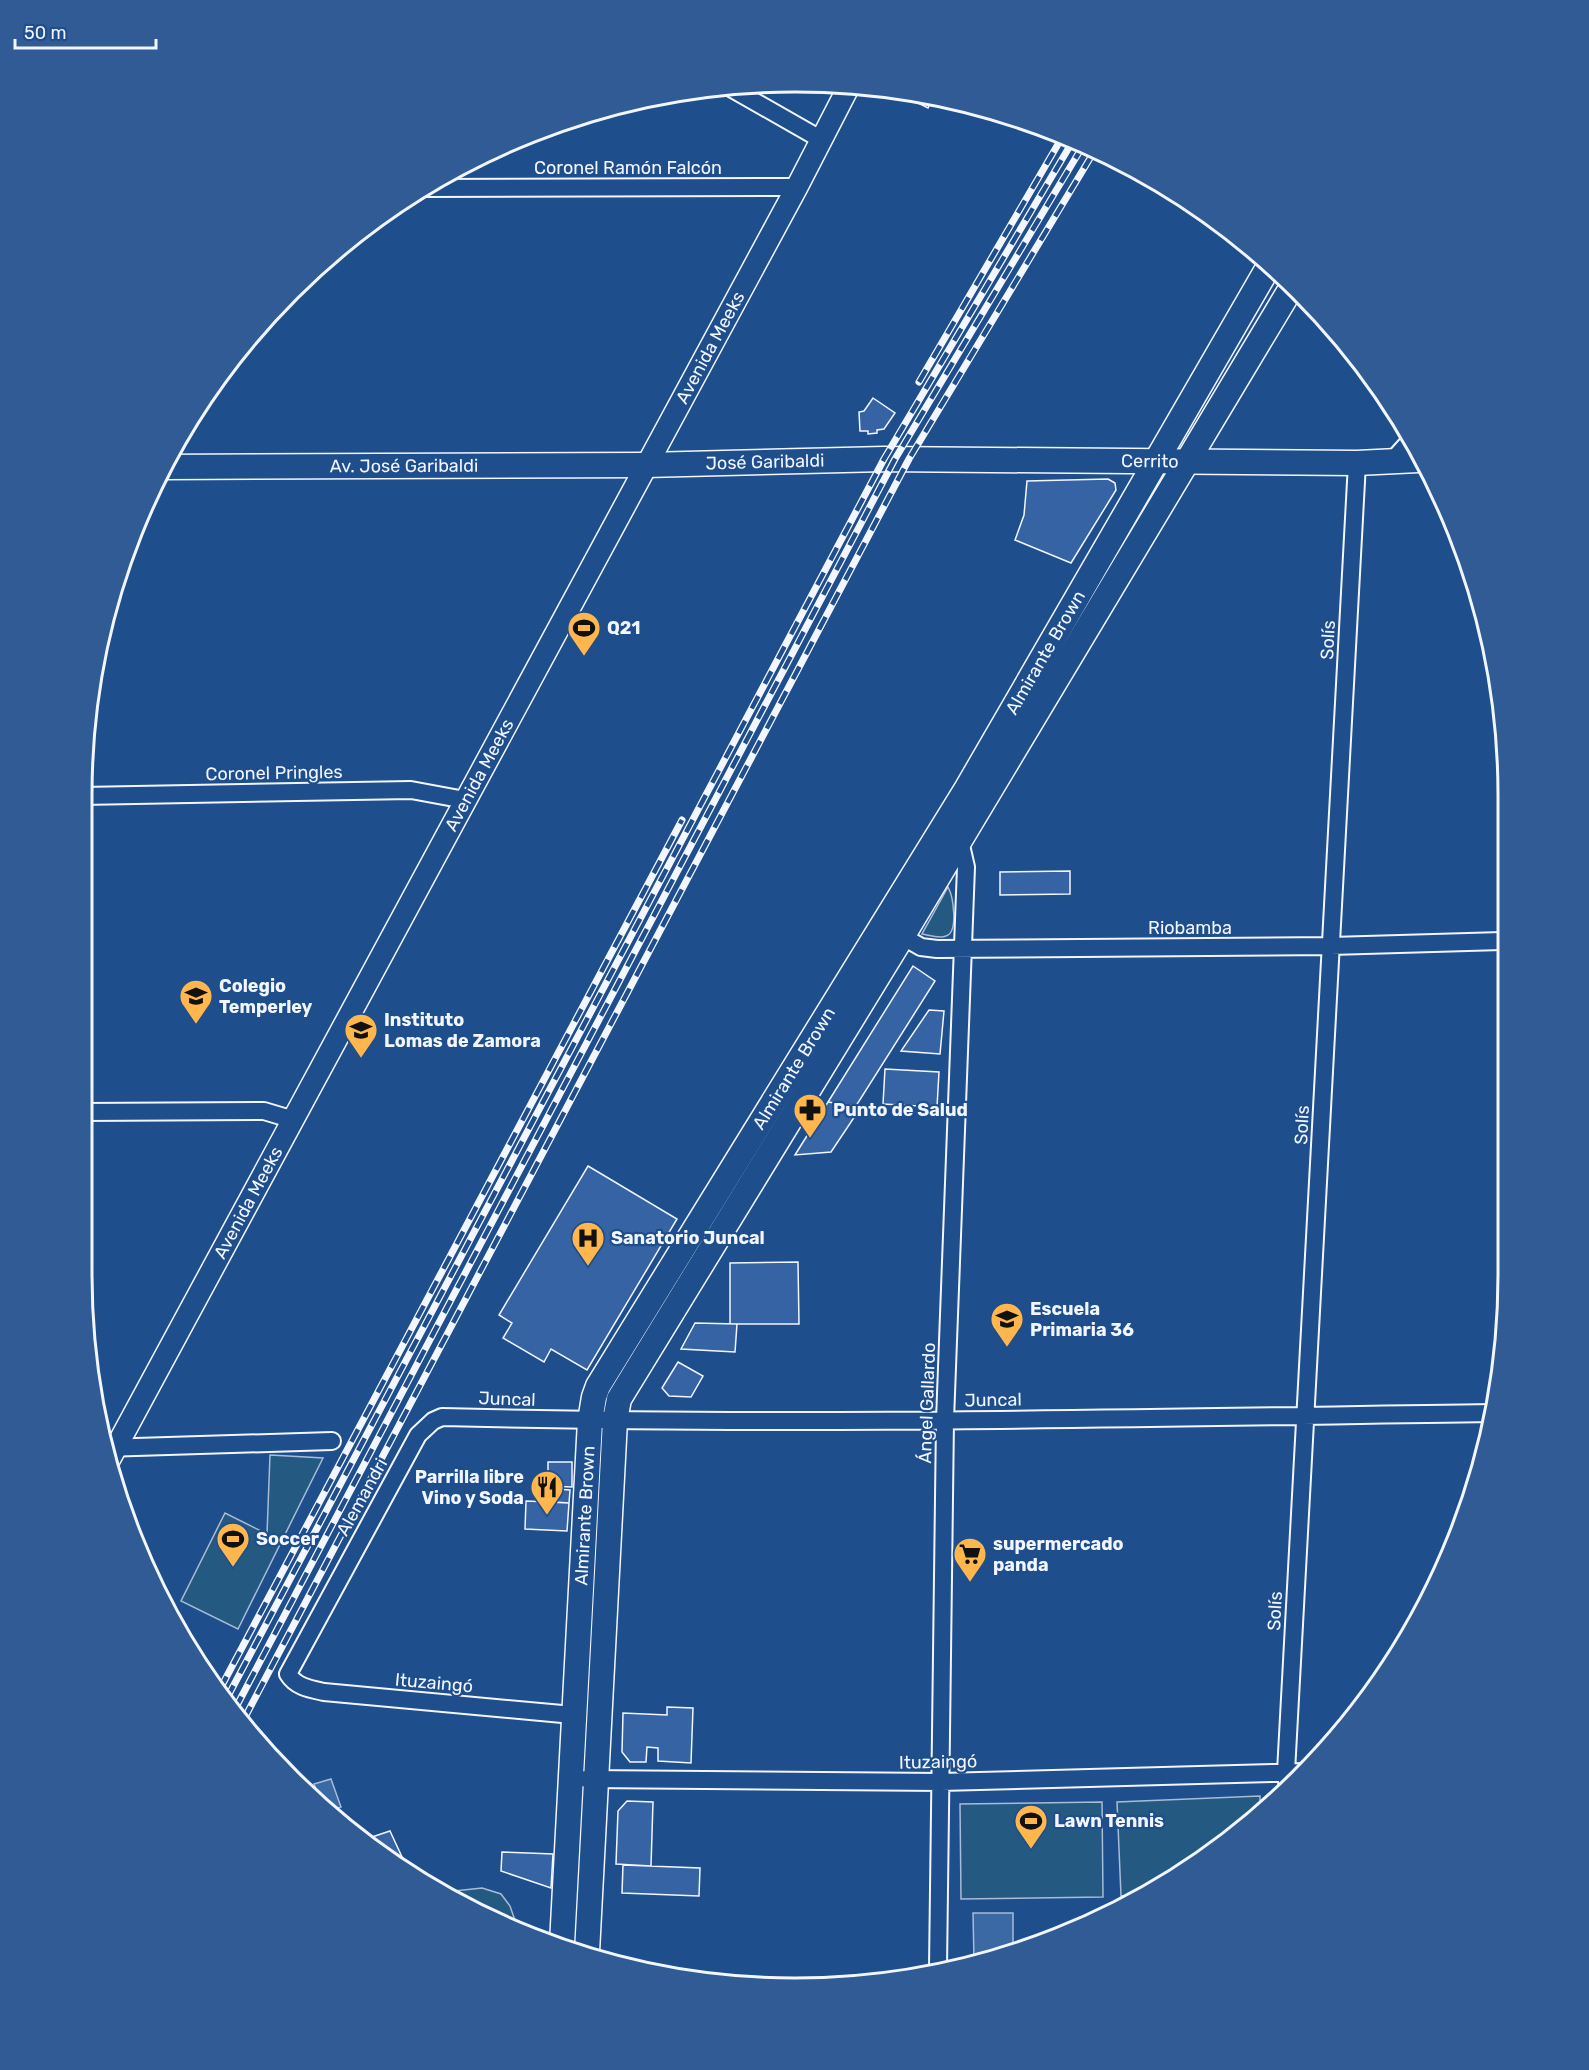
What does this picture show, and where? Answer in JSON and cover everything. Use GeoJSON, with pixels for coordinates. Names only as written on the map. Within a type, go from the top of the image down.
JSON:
{"type":"FeatureCollection","features":[{"type":"Feature","properties":{"kind":"main road","name":"Almirante Brown"},"geometry":{"type":"LineString","coordinates":[[587,1947],[616,1408],[625,1387],[893,931],[968,788],[1265,273]]}},
{"type":"Feature","properties":{"kind":"main road","name":"Almirante Brown"},"geometry":{"type":"LineString","coordinates":[[562,1939],[590,1421],[598,1386],[893,931],[960,841],[1288,293]]}},
{"type":"Feature","properties":{"kind":"main road","name":"José Garibaldi"},"geometry":{"type":"LineString","coordinates":[[646,465],[884,459]]}},
{"type":"Feature","properties":{"kind":"main road","name":"Cerrito"},"geometry":{"type":"LineString","coordinates":[[884,459],[1186,463],[1357,463],[1412,460]]}},
{"type":"Feature","properties":{"kind":"main road","name":"Av. José Garibaldi"},"geometry":{"type":"LineString","coordinates":[[173,467],[646,465]]}},
{"type":"Feature","properties":{"kind":"street"},"geometry":{"type":"LineString","coordinates":[[741,94],[822,140]]}},
{"type":"Feature","properties":{"kind":"street","name":"Avenida Meeks"},"geometry":{"type":"LineString","coordinates":[[113,1446],[294,1120],[845,94]]}},
{"type":"Feature","properties":{"kind":"street","name":"Coronel Ramón Falcón"},"geometry":{"type":"LineString","coordinates":[[440,188],[797,187]]}},
{"type":"Feature","properties":{"kind":"street"},"geometry":{"type":"LineString","coordinates":[[1392,461],[1405,447]]}},
{"type":"Feature","properties":{"kind":"street","name":"Solís"},"geometry":{"type":"LineString","coordinates":[[1287,1777],[1357,463]]}},
{"type":"Feature","properties":{"kind":"street","name":"Coronel Pringles"},"geometry":{"type":"LineString","coordinates":[[92,796],[411,790],[465,800]]}},
{"type":"Feature","properties":{"kind":"street","name":"Ángel Gallardo"},"geometry":{"type":"LineString","coordinates":[[938,1964],[945,1420],[966,867],[960,841]]}},
{"type":"Feature","properties":{"kind":"street","name":"Riobamba"},"geometry":{"type":"LineString","coordinates":[[893,931],[921,947],[937,949],[1331,946],[1498,941]]}},
{"type":"Feature","properties":{"kind":"street"},"geometry":{"type":"LineString","coordinates":[[92,1112],[264,1111],[294,1120]]}},
{"type":"Feature","properties":{"kind":"street","name":"Juncal"},"geometry":{"type":"LineString","coordinates":[[425,1427],[442,1417],[590,1421],[945,1420],[1484,1413]]}},
{"type":"Feature","properties":{"kind":"street","name":"Alemandri"},"geometry":{"type":"LineString","coordinates":[[292,1681],[288,1674],[291,1667],[425,1427]]}},
{"type":"Feature","properties":{"kind":"street"},"geometry":{"type":"LineString","coordinates":[[114,1453],[333,1441]]}},
{"type":"Feature","properties":{"kind":"street","name":"Ituzaingó"},"geometry":{"type":"LineString","coordinates":[[292,1681],[306,1688],[324,1692],[573,1715]]}},
{"type":"Feature","properties":{"kind":"street","name":"Ituzaingó"},"geometry":{"type":"LineString","coordinates":[[570,1779],[941,1782],[1293,1772]]}},
{"type":"Feature","properties":{"kind":"shaded area"},"geometry":{"type":"Polygon","coordinates":[[[948,887],[954,913],[950,933],[940,937],[922,934],[948,887]]]}},
{"type":"Feature","properties":{"kind":"shaded area","name":"Soccer"},"geometry":{"type":"Polygon","coordinates":[[[270,1455],[323,1458],[238,1629],[181,1601],[225,1513],[267,1534],[270,1455]]]}},
{"type":"Feature","properties":{"kind":"shaded area"},"geometry":{"type":"Polygon","coordinates":[[[331,1779],[341,1807],[337,1809],[331,1804],[316,1791],[314,1784],[331,1779]]]}},
{"type":"Feature","properties":{"kind":"shaded area"},"geometry":{"type":"Polygon","coordinates":[[[1260,1796],[1258,1804],[1185,1860],[1121,1896],[1117,1802],[1260,1796]]]}},
{"type":"Feature","properties":{"kind":"shaded area","name":"Lawn Tennis"},"geometry":{"type":"Polygon","coordinates":[[[1102,1802],[1103,1897],[961,1899],[960,1804],[1102,1802]]]}},
{"type":"Feature","properties":{"kind":"shaded area"},"geometry":{"type":"Polygon","coordinates":[[[482,1888],[501,1894],[510,1906],[515,1920],[484,1906],[456,1891],[482,1888]]]}},
{"type":"Feature","properties":{"kind":"shaded area"},"geometry":{"type":"Polygon","coordinates":[[[973,1913],[1013,1913],[1013,1943],[974,1955],[973,1913]]]}},
{"type":"Feature","properties":{"kind":"building"},"geometry":{"type":"Polygon","coordinates":[[[873,398],[895,413],[884,429],[868,434],[868,431],[860,431],[859,412],[864,411],[873,398]]]}},
{"type":"Feature","properties":{"kind":"building"},"geometry":{"type":"Polygon","coordinates":[[[1108,479],[1115,483],[1116,490],[1071,563],[1015,540],[1024,515],[1027,481],[1108,479]]]}},
{"type":"Feature","properties":{"kind":"building"},"geometry":{"type":"Polygon","coordinates":[[[1070,871],[1070,894],[1000,895],[1000,872],[1070,871]]]}},
{"type":"Feature","properties":{"kind":"building"},"geometry":{"type":"Polygon","coordinates":[[[913,966],[935,981],[856,1106],[828,1102],[913,966]]]}},
{"type":"Feature","properties":{"kind":"building"},"geometry":{"type":"Polygon","coordinates":[[[929,1010],[944,1011],[940,1054],[901,1051],[929,1010]]]}},
{"type":"Feature","properties":{"kind":"building"},"geometry":{"type":"Polygon","coordinates":[[[885,1069],[939,1072],[937,1107],[883,1104],[885,1069]]]}},
{"type":"Feature","properties":{"kind":"building"},"geometry":{"type":"Polygon","coordinates":[[[828,1102],[861,1107],[831,1152],[795,1155],[828,1102]]]}},
{"type":"Feature","properties":{"kind":"building","name":"Sanatorio Juncal"},"geometry":{"type":"Polygon","coordinates":[[[588,1166],[677,1219],[587,1370],[551,1349],[544,1362],[503,1338],[512,1323],[499,1315],[588,1166]]]}},
{"type":"Feature","properties":{"kind":"building"},"geometry":{"type":"Polygon","coordinates":[[[798,1262],[799,1324],[730,1324],[730,1263],[798,1262]]]}},
{"type":"Feature","properties":{"kind":"building"},"geometry":{"type":"Polygon","coordinates":[[[695,1323],[737,1324],[735,1352],[681,1349],[695,1323]]]}},
{"type":"Feature","properties":{"kind":"building"},"geometry":{"type":"Polygon","coordinates":[[[678,1362],[703,1376],[691,1397],[669,1396],[662,1388],[678,1362]]]}},
{"type":"Feature","properties":{"kind":"building"},"geometry":{"type":"Polygon","coordinates":[[[548,1462],[572,1462],[572,1487],[548,1486],[548,1462]]]}},
{"type":"Feature","properties":{"kind":"building"},"geometry":{"type":"Polygon","coordinates":[[[556,1489],[570,1490],[569,1503],[555,1502],[556,1489]]]}},
{"type":"Feature","properties":{"kind":"building","name":"Parrilla libre Vino y Soda"},"geometry":{"type":"Polygon","coordinates":[[[526,1501],[569,1503],[567,1531],[525,1529],[526,1501]]]}},
{"type":"Feature","properties":{"kind":"building"},"geometry":{"type":"Polygon","coordinates":[[[667,1707],[693,1708],[691,1763],[658,1761],[658,1748],[647,1747],[646,1762],[630,1762],[622,1752],[623,1713],[667,1715],[667,1707]]]}},
{"type":"Feature","properties":{"kind":"building"},"geometry":{"type":"Polygon","coordinates":[[[627,1801],[653,1802],[651,1866],[616,1864],[618,1811],[627,1801]]]}},
{"type":"Feature","properties":{"kind":"building"},"geometry":{"type":"Polygon","coordinates":[[[390,1831],[403,1859],[372,1837],[390,1831]]]}},
{"type":"Feature","properties":{"kind":"building"},"geometry":{"type":"Polygon","coordinates":[[[502,1852],[553,1854],[551,1888],[501,1871],[502,1852]]]}},
{"type":"Feature","properties":{"kind":"building"},"geometry":{"type":"Polygon","coordinates":[[[623,1865],[700,1868],[699,1896],[622,1893],[623,1865]]]}},
{"type":"Feature","properties":{"kind":"railway"},"geometry":{"type":"LineString","coordinates":[[919,382],[1059,143]]}},
{"type":"Feature","properties":{"kind":"railway"},"geometry":{"type":"LineString","coordinates":[[230,1693],[884,459],[1069,147]]}},
{"type":"Feature","properties":{"kind":"railway"},"geometry":{"type":"LineString","coordinates":[[238,1704],[895,459],[1079,152]]}},
{"type":"Feature","properties":{"kind":"railway"},"geometry":{"type":"LineString","coordinates":[[246,1715],[909,459],[1091,157]]}},
{"type":"Feature","properties":{"kind":"railway"},"geometry":{"type":"LineString","coordinates":[[223,1684],[682,820]]}},
{"type":"Feature","properties":{"kind":"place","name":"Q21"},"geometry":{"type":"Point","coordinates":[584,657]}},
{"type":"Feature","properties":{"kind":"place","name":"Colegio Temperley"},"geometry":{"type":"Point","coordinates":[196,1025]}},
{"type":"Feature","properties":{"kind":"place","name":"Instituto Lomas de Zamora"},"geometry":{"type":"Point","coordinates":[361,1059]}},
{"type":"Feature","properties":{"kind":"place","name":"Punto de Salud"},"geometry":{"type":"Point","coordinates":[810,1139]}},
{"type":"Feature","properties":{"kind":"place","name":"Sanatorio Juncal"},"geometry":{"type":"Point","coordinates":[588,1267]}},
{"type":"Feature","properties":{"kind":"place","name":"Escuela Primaria 36"},"geometry":{"type":"Point","coordinates":[1007,1348]}},
{"type":"Feature","properties":{"kind":"place","name":"Parrilla libre Vino y Soda"},"geometry":{"type":"Point","coordinates":[547,1516]}},
{"type":"Feature","properties":{"kind":"place","name":"Soccer"},"geometry":{"type":"Point","coordinates":[233,1568]}},
{"type":"Feature","properties":{"kind":"place","name":"supermercado panda"},"geometry":{"type":"Point","coordinates":[970,1583]}},
{"type":"Feature","properties":{"kind":"place","name":"Lawn Tennis"},"geometry":{"type":"Point","coordinates":[1031,1850]}}]}
